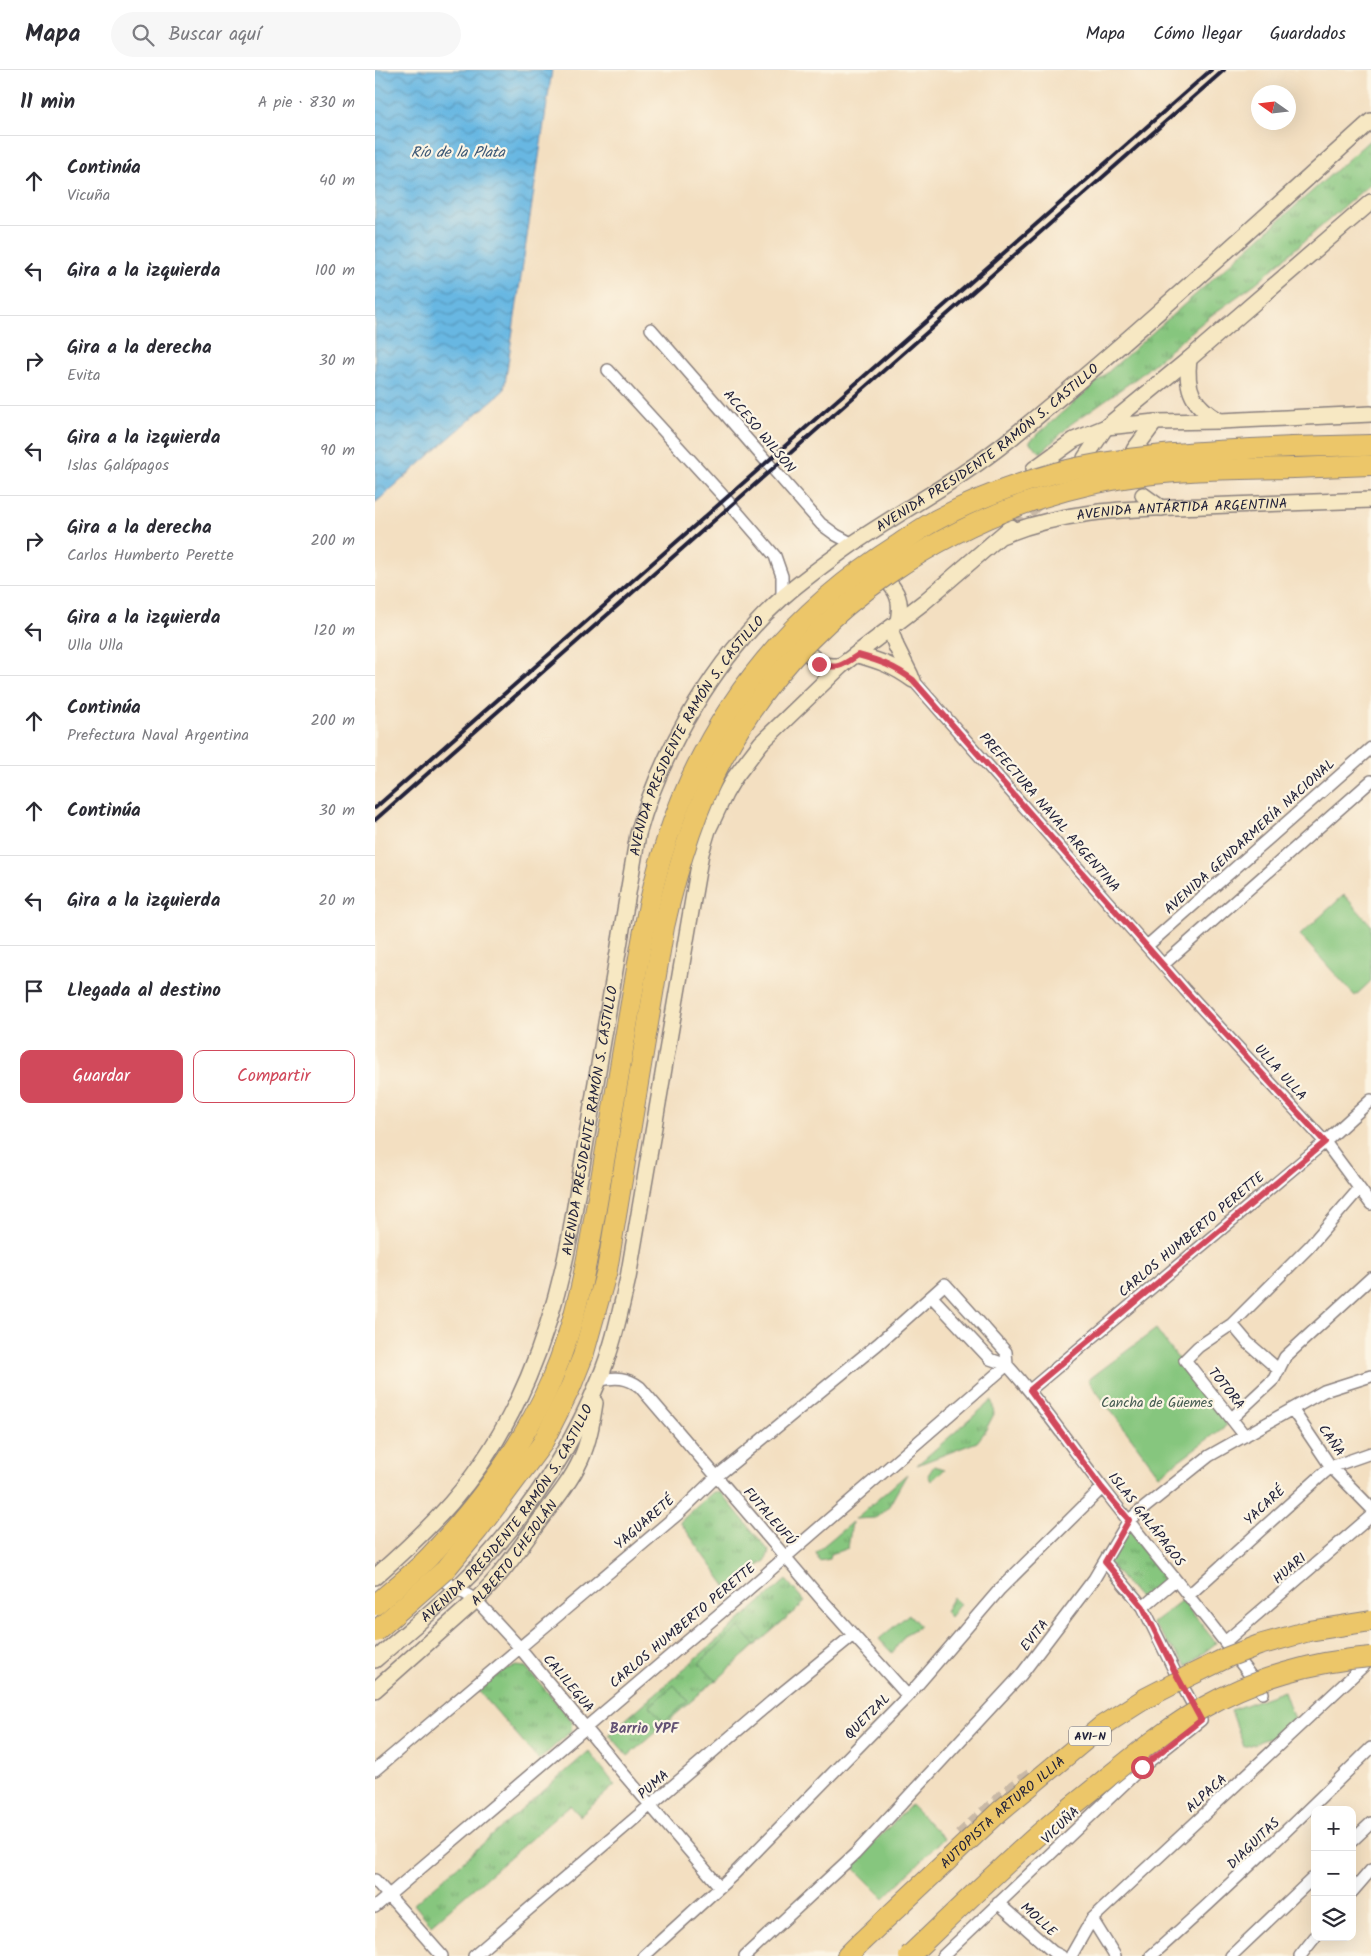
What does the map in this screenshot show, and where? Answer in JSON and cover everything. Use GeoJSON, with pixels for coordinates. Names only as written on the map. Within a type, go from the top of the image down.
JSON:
{"type":"FeatureCollection","features":[{"type":"Feature","properties":{"kind":"highway"},"geometry":{"type":"LineString","coordinates":[[375,1605],[428,1558],[500,1472],[527,1431],[553,1378],[571,1323],[587,1264],[644,930],[670,828],[701,757],[731,704],[768,655],[822,601],[873,560],[938,519],[1023,483],[1111,461],[1171,454],[1292,447],[1371,445]]}},
{"type":"Feature","properties":{"kind":"highway"},"geometry":{"type":"LineString","coordinates":[[375,1632],[445,1570],[479,1530],[542,1444],[571,1386],[583,1356],[607,1270],[665,927],[678,871],[693,824],[724,756],[745,720],[769,687],[814,635],[876,583],[959,530],[1005,510],[1066,491],[1144,475],[1371,465]]}},
{"type":"Feature","properties":{"kind":"highway","name":"AUTOPISTA ARTURO ILLIA"},"geometry":{"type":"LineString","coordinates":[[847,1956],[1000,1811],[1103,1726],[1146,1698],[1229,1657],[1259,1645],[1309,1631],[1371,1621]]}},
{"type":"Feature","properties":{"kind":"highway"},"geometry":{"type":"LineString","coordinates":[[909,1956],[1031,1841],[1163,1734],[1206,1706],[1250,1686],[1295,1670],[1349,1658],[1371,1658]]}},
{"type":"Feature","properties":{"kind":"main road","name":"AVENIDA PRESIDENTE RAMÓN S. CASTILLO"},"geometry":{"type":"LineString","coordinates":[[375,1577],[405,1550],[451,1502],[477,1468],[505,1424],[538,1356],[561,1283],[632,860],[645,808],[682,726],[703,693],[755,626],[782,598],[853,544],[995,451],[1141,326],[1371,121]]}},
{"type":"Feature","properties":{"kind":"main road"},"geometry":{"type":"LineString","coordinates":[[1085,458],[1106,427],[1189,359],[1371,202]]}},
{"type":"Feature","properties":{"kind":"main road"},"geometry":{"type":"LineString","coordinates":[[1189,359],[1188,386],[1196,403],[1207,414],[1220,421]]}},
{"type":"Feature","properties":{"kind":"main road"},"geometry":{"type":"LineString","coordinates":[[1033,469],[1074,440],[1106,427],[1155,422],[1371,414]]}},
{"type":"Feature","properties":{"kind":"main road"},"geometry":{"type":"LineString","coordinates":[[1134,450],[1155,422]]}},
{"type":"Feature","properties":{"kind":"main road"},"geometry":{"type":"LineString","coordinates":[[1143,495],[1161,508]]}},
{"type":"Feature","properties":{"kind":"main road","name":"AVENIDA ANTÁRTIDA ARGENTINA"},"geometry":{"type":"LineString","coordinates":[[998,538],[1025,526],[1060,517],[1093,512],[1371,500]]}},
{"type":"Feature","properties":{"kind":"main road","name":"AVENIDA PRESIDENTE RAMÓN S. CASTILLO"},"geometry":{"type":"LineString","coordinates":[[375,1660],[457,1588],[508,1532],[550,1477],[572,1440],[600,1380],[617,1326],[628,1278],[696,877],[708,830],[725,794],[748,758],[775,728],[842,666],[924,602],[1011,526]]}},
{"type":"Feature","properties":{"kind":"main road"},"geometry":{"type":"LineString","coordinates":[[890,584],[900,600],[900,610],[894,624],[904,663],[913,680]]}},
{"type":"Feature","properties":{"kind":"main road"},"geometry":{"type":"LineString","coordinates":[[810,655],[819,664],[831,668],[842,666]]}},
{"type":"Feature","properties":{"kind":"main road"},"geometry":{"type":"LineString","coordinates":[[858,655],[897,668],[913,680]]}},
{"type":"Feature","properties":{"kind":"main road","name":"ALBERTO CHEJOLÁN"},"geometry":{"type":"LineString","coordinates":[[375,1690],[490,1586],[560,1494],[581,1460],[589,1435],[600,1380]]}},
{"type":"Feature","properties":{"kind":"street","name":"ACCESO WILSON"},"geometry":{"type":"LineString","coordinates":[[651,329],[821,524],[836,536],[853,544]]}},
{"type":"Feature","properties":{"kind":"street"},"geometry":{"type":"LineString","coordinates":[[608,370],[725,498],[775,556],[782,576],[782,598]]}},
{"type":"Feature","properties":{"kind":"street","name":"PREFECTURA NAVAL ARGENTINA"},"geometry":{"type":"LineString","coordinates":[[913,680],[1164,964]]}},
{"type":"Feature","properties":{"kind":"street","name":"AVENIDA GENDARMERÍA NACIONAL"},"geometry":{"type":"LineString","coordinates":[[1147,946],[1371,748]]}},
{"type":"Feature","properties":{"kind":"street"},"geometry":{"type":"LineString","coordinates":[[1164,964],[1371,781]]}},
{"type":"Feature","properties":{"kind":"street","name":"ULLA ULLA"},"geometry":{"type":"LineString","coordinates":[[1164,964],[1185,990],[1325,1142],[1371,1204]]}},
{"type":"Feature","properties":{"kind":"street","name":"CARLOS HUMBERTO PERETTE"},"geometry":{"type":"LineString","coordinates":[[1030,1390],[1325,1142],[1371,1100]]}},
{"type":"Feature","properties":{"kind":"street"},"geometry":{"type":"LineString","coordinates":[[1279,1370],[1248,1343],[1232,1324],[1309,1247],[1359,1189]]}},
{"type":"Feature","properties":{"kind":"street"},"geometry":{"type":"LineString","coordinates":[[1232,1418],[1274,1380],[1285,1357],[1371,1278]]}},
{"type":"Feature","properties":{"kind":"street","name":"ISLAS GALÁPAGOS"},"geometry":{"type":"LineString","coordinates":[[1007,1365],[1006,1352],[945,1284],[932,1298],[990,1359],[1007,1365],[1030,1390],[1102,1488],[1226,1641],[1263,1693]]}},
{"type":"Feature","properties":{"kind":"street","name":"YAGUARETÉ"},"geometry":{"type":"LineString","coordinates":[[375,1770],[678,1514],[717,1477],[932,1298]]}},
{"type":"Feature","properties":{"kind":"street","name":"TOTORA"},"geometry":{"type":"LineString","coordinates":[[1232,1324],[1198,1347],[1185,1360],[1245,1436]]}},
{"type":"Feature","properties":{"kind":"street","name":"CARLOS HUMBERTO PERETTE"},"geometry":{"type":"LineString","coordinates":[[375,1906],[1007,1365]]}},
{"type":"Feature","properties":{"kind":"street","name":"EVITA"},"geometry":{"type":"LineString","coordinates":[[745,1956],[855,1854],[1021,1675],[1060,1626],[1105,1562],[1129,1520],[1209,1456],[1324,1392],[1371,1376]]}},
{"type":"Feature","properties":{"kind":"street","name":"FUTALEUFÚ"},"geometry":{"type":"LineString","coordinates":[[600,1380],[622,1378],[632,1381],[641,1387],[785,1557],[908,1696]]}},
{"type":"Feature","properties":{"kind":"street","name":"CAÑA"},"geometry":{"type":"LineString","coordinates":[[1292,1409],[1331,1467],[1371,1508]]}},
{"type":"Feature","properties":{"kind":"street","name":"YACARÉ"},"geometry":{"type":"LineString","coordinates":[[1188,1596],[1301,1492],[1331,1467],[1371,1453]]}},
{"type":"Feature","properties":{"kind":"street","name":"QUETZAL"},"geometry":{"type":"LineString","coordinates":[[644,1956],[720,1887],[908,1696],[1000,1589],[1102,1488]]}},
{"type":"Feature","properties":{"kind":"street","name":"HUARI"},"geometry":{"type":"LineString","coordinates":[[1226,1641],[1369,1520]]}},
{"type":"Feature","properties":{"kind":"street"},"geometry":{"type":"LineString","coordinates":[[1105,1562],[1143,1607],[1175,1580]]}},
{"type":"Feature","properties":{"kind":"street","name":"CALILEGUA"},"geometry":{"type":"LineString","coordinates":[[442,1580],[476,1600],[519,1648],[720,1887]]}},
{"type":"Feature","properties":{"kind":"street","name":"VICUÑA"},"geometry":{"type":"LineString","coordinates":[[943,1956],[1142,1767],[1201,1720],[1143,1607]]}},
{"type":"Feature","properties":{"kind":"street","name":"PUMA"},"geometry":{"type":"LineString","coordinates":[[474,1956],[771,1702],[853,1635]]}},
{"type":"Feature","properties":{"kind":"street","name":"ALPACA"},"geometry":{"type":"LineString","coordinates":[[1071,1956],[1092,1919],[1371,1658]]}},
{"type":"Feature","properties":{"kind":"street","name":"DIAGUITAS"},"geometry":{"type":"LineString","coordinates":[[1151,1956],[1308,1812],[1371,1748]]}},
{"type":"Feature","properties":{"kind":"street"},"geometry":{"type":"LineString","coordinates":[[1356,1837],[1371,1823]]}},
{"type":"Feature","properties":{"kind":"street"},"geometry":{"type":"LineString","coordinates":[[1356,1887],[1371,1870]]}},
{"type":"Feature","properties":{"kind":"street"},"geometry":{"type":"LineString","coordinates":[[375,1880],[442,1956]]}},
{"type":"Feature","properties":{"kind":"street"},"geometry":{"type":"LineString","coordinates":[[1231,1956],[1311,1880]]}},
{"type":"Feature","properties":{"kind":"street","name":"MOLLE"},"geometry":{"type":"LineString","coordinates":[[999,1903],[1053,1952],[1061,1956]]}},
{"type":"Feature","properties":{"kind":"street"},"geometry":{"type":"LineString","coordinates":[[1092,1919],[1115,1956]]}},
{"type":"Feature","properties":{"kind":"street"},"geometry":{"type":"LineString","coordinates":[[1300,1956],[1312,1941]]}},
{"type":"Feature","properties":{"kind":"green space"},"geometry":{"type":"Polygon","coordinates":[[[1371,139],[1371,183],[1256,283],[1209,317],[1138,377],[1071,424],[1041,453],[1029,442],[1371,139]]]}},
{"type":"Feature","properties":{"kind":"green space"},"geometry":{"type":"Polygon","coordinates":[[[1344,895],[1371,925],[1371,981],[1355,996],[1300,935],[1344,895]]]}},
{"type":"Feature","properties":{"kind":"green space","name":"Cancha de Güemes"},"geometry":{"type":"Polygon","coordinates":[[[1156,1329],[1227,1425],[1159,1475],[1088,1380],[1156,1329]]]}},
{"type":"Feature","properties":{"kind":"green space"},"geometry":{"type":"Polygon","coordinates":[[[992,1400],[994,1414],[977,1442],[917,1465],[992,1400]]]}},
{"type":"Feature","properties":{"kind":"green space"},"geometry":{"type":"Polygon","coordinates":[[[934,1466],[945,1469],[931,1481],[928,1475],[934,1466]]]}},
{"type":"Feature","properties":{"kind":"green space"},"geometry":{"type":"Polygon","coordinates":[[[907,1474],[889,1506],[876,1518],[855,1519],[907,1474]]]}},
{"type":"Feature","properties":{"kind":"green space"},"geometry":{"type":"Polygon","coordinates":[[[713,1492],[721,1493],[769,1551],[766,1560],[729,1590],[680,1522],[713,1492]]]}},
{"type":"Feature","properties":{"kind":"green space"},"geometry":{"type":"Polygon","coordinates":[[[852,1522],[848,1548],[831,1554],[830,1559],[819,1561],[816,1552],[852,1522]]]}},
{"type":"Feature","properties":{"kind":"green space"},"geometry":{"type":"Polygon","coordinates":[[[1131,1524],[1171,1580],[1144,1604],[1108,1562],[1131,1524]]]}},
{"type":"Feature","properties":{"kind":"green space"},"geometry":{"type":"Polygon","coordinates":[[[786,1580],[805,1602],[628,1756],[609,1734],[786,1580]]]}},
{"type":"Feature","properties":{"kind":"green space"},"geometry":{"type":"Polygon","coordinates":[[[953,1597],[960,1604],[950,1617],[945,1611],[953,1597]]]}},
{"type":"Feature","properties":{"kind":"green space"},"geometry":{"type":"Polygon","coordinates":[[[1182,1600],[1216,1643],[1187,1666],[1152,1623],[1182,1600]]]}},
{"type":"Feature","properties":{"kind":"green space"},"geometry":{"type":"Polygon","coordinates":[[[909,1614],[920,1626],[906,1634],[892,1653],[879,1639],[909,1614]]]}},
{"type":"Feature","properties":{"kind":"green space"},"geometry":{"type":"Polygon","coordinates":[[[739,1627],[755,1645],[716,1681],[699,1663],[739,1627]]]}},
{"type":"Feature","properties":{"kind":"green space"},"geometry":{"type":"Polygon","coordinates":[[[517,1666],[526,1667],[572,1721],[571,1731],[539,1760],[478,1690],[502,1670],[517,1666]]]}},
{"type":"Feature","properties":{"kind":"green space"},"geometry":{"type":"Polygon","coordinates":[[[674,1685],[688,1701],[664,1722],[650,1706],[674,1685]]]}},
{"type":"Feature","properties":{"kind":"green space"},"geometry":{"type":"Polygon","coordinates":[[[1284,1691],[1297,1728],[1244,1747],[1231,1710],[1284,1691]]]}},
{"type":"Feature","properties":{"kind":"green space"},"geometry":{"type":"Polygon","coordinates":[[[589,1751],[615,1785],[580,1816],[570,1805],[431,1925],[414,1904],[589,1751]]]}},
{"type":"Feature","properties":{"kind":"green space"},"geometry":{"type":"Polygon","coordinates":[[[911,1805],[944,1838],[884,1898],[851,1865],[911,1805]]]}},
{"type":"Feature","properties":{"kind":"water","name":"Río de la Plata"},"geometry":{"type":"Polygon","coordinates":[[[375,70],[552,70],[504,390],[375,503],[375,70]]]}},
{"type":"Feature","properties":{"kind":"tunnel"},"geometry":{"type":"LineString","coordinates":[[1011,527],[1038,502]]}},
{"type":"Feature","properties":{"kind":"tunnel"},"geometry":{"type":"LineString","coordinates":[[921,539],[995,503]]}},
{"type":"Feature","properties":{"kind":"tunnel"},"geometry":{"type":"LineString","coordinates":[[556,1395],[569,1365],[588,1303],[602,1240],[618,1144]]}},
{"type":"Feature","properties":{"kind":"tunnel"},"geometry":{"type":"LineString","coordinates":[[959,1835],[1005,1792],[1030,1774]]}},
{"type":"Feature","properties":{"kind":"railway"},"geometry":{"type":"LineString","coordinates":[[375,808],[1211,70]]}},
{"type":"Feature","properties":{"kind":"railway"},"geometry":{"type":"LineString","coordinates":[[375,820],[1224,70]]}},
{"type":"Feature","properties":{"kind":"district","name":"Barrio YPF"},"geometry":{"type":"Point","coordinates":[644,1728]}},
{"type":"Feature","properties":{"kind":"route"},"geometry":{"type":"LineString","coordinates":[[819,664],[831,668],[842,666],[858,655],[897,668],[913,680],[1185,990],[1325,1142],[1030,1390],[1102,1488],[1129,1520],[1105,1562],[1143,1607],[1201,1720],[1142,1767]]}}]}
